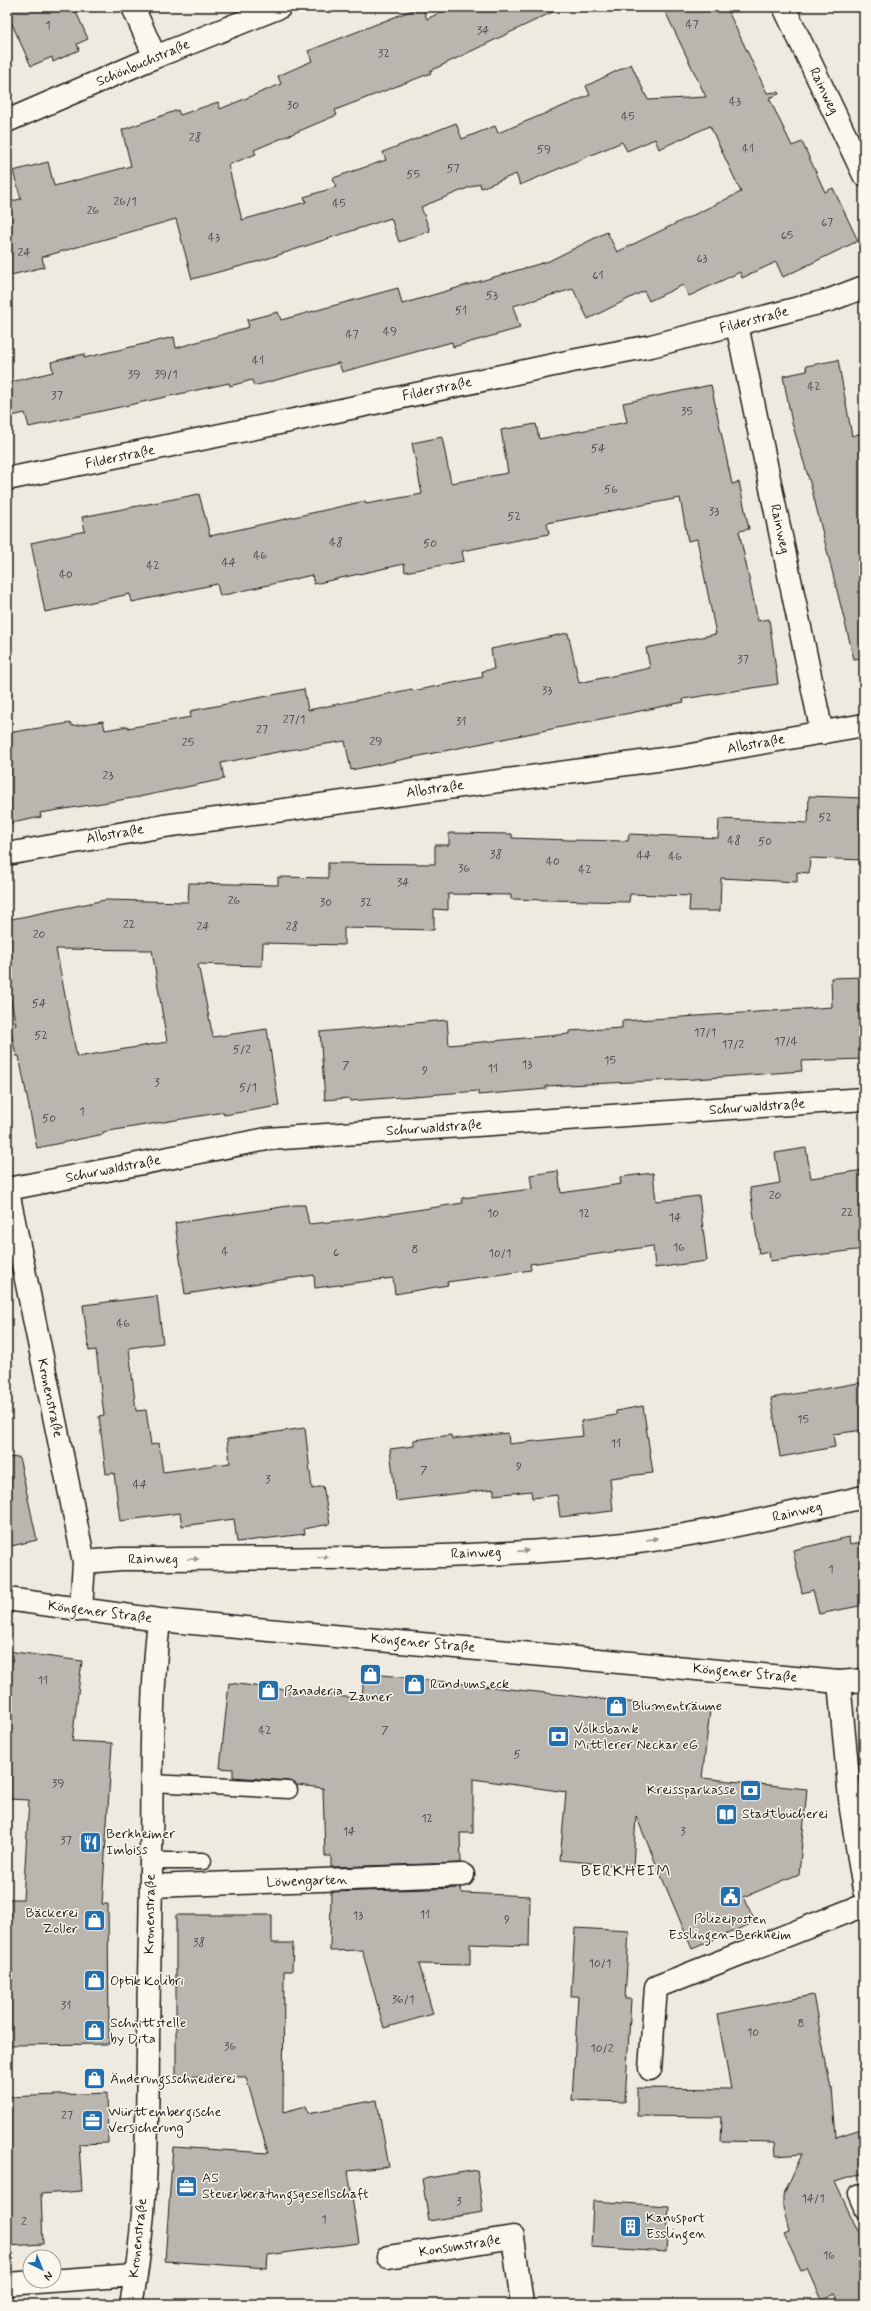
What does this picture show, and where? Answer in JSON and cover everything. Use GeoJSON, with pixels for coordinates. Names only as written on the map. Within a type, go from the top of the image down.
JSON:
{"type":"FeatureCollection","features":[{"type":"Feature","properties":{"kind":"street"},"geometry":{"type":"LineString","coordinates":[[132,7],[155,57]]}},
{"type":"Feature","properties":{"kind":"street","name":"Schönbuchstraße"},"geometry":{"type":"LineString","coordinates":[[7,121],[155,57],[280,7]]}},
{"type":"Feature","properties":{"kind":"street","name":"Rainweg"},"geometry":{"type":"LineString","coordinates":[[784,7],[864,175]]}},
{"type":"Feature","properties":{"kind":"street","name":"Filderstraße"},"geometry":{"type":"LineString","coordinates":[[7,479],[276,424],[572,360],[651,346],[830,300],[864,288]]}},
{"type":"Feature","properties":{"kind":"street","name":"Rainweg"},"geometry":{"type":"LineString","coordinates":[[737,325],[822,733]]}},
{"type":"Feature","properties":{"kind":"street","name":"Albstraße"},"geometry":{"type":"LineString","coordinates":[[7,854],[164,826],[686,756],[864,725]]}},
{"type":"Feature","properties":{"kind":"street","name":"Schurwaldstraße"},"geometry":{"type":"LineString","coordinates":[[7,1188],[267,1139],[864,1099]]}},
{"type":"Feature","properties":{"kind":"street","name":"Kronenstraße"},"geometry":{"type":"LineString","coordinates":[[7,1188],[84,1562],[81,1610]]}},
{"type":"Feature","properties":{"kind":"street","name":"Rainweg"},"geometry":{"type":"LineString","coordinates":[[84,1562],[121,1559],[461,1554],[607,1546],[755,1521],[864,1497]]}},
{"type":"Feature","properties":{"kind":"street","name":"Köngener Straße"},"geometry":{"type":"LineString","coordinates":[[7,1599],[159,1620],[839,1682],[864,1680]]}},
{"type":"Feature","properties":{"kind":"street","name":"Kronenstraße"},"geometry":{"type":"LineString","coordinates":[[131,2304],[143,2199],[147,2110],[153,1679],[159,1620]]}},
{"type":"Feature","properties":{"kind":"street"},"geometry":{"type":"LineString","coordinates":[[839,1682],[864,1890]]}},
{"type":"Feature","properties":{"kind":"street","name":"Löwengarten"},"geometry":{"type":"LineString","coordinates":[[151,1886],[463,1875]]}},
{"type":"Feature","properties":{"kind":"street"},"geometry":{"type":"LineString","coordinates":[[650,2069],[656,1987],[864,1905]]}},
{"type":"Feature","properties":{"kind":"street","name":"Konsumstraße"},"geometry":{"type":"LineString","coordinates":[[388,2257],[512,2237],[522,2304]]}},
{"type":"Feature","properties":{"kind":"street"},"geometry":{"type":"LineString","coordinates":[[7,2284],[135,2275]]}},
{"type":"Feature","properties":{"kind":"lane"},"geometry":{"type":"LineString","coordinates":[[151,1783],[289,1790]]}},
{"type":"Feature","properties":{"kind":"lane"},"geometry":{"type":"LineString","coordinates":[[151,1861],[203,1861]]}},
{"type":"Feature","properties":{"kind":"lane"},"geometry":{"type":"LineString","coordinates":[[864,2192],[857,2194],[864,2210]]}},
{"type":"Feature","properties":{"kind":"building"},"geometry":{"type":"Polygon","coordinates":[[[7,7],[74,7],[88,39],[77,44],[79,50],[53,62],[52,57],[31,66],[7,13],[7,7]]]}},
{"type":"Feature","properties":{"kind":"building"},"geometry":{"type":"Polygon","coordinates":[[[422,7],[427,19],[451,7],[563,7],[430,71],[431,73],[335,110],[337,115],[254,150],[256,154],[228,165],[242,220],[306,202],[304,197],[336,187],[333,178],[386,160],[383,152],[456,123],[462,139],[495,126],[498,133],[590,95],[586,86],[631,64],[648,100],[706,97],[663,7],[726,7],[767,93],[778,92],[779,94],[769,98],[792,146],[802,142],[825,192],[833,188],[858,241],[783,277],[776,262],[742,278],[740,272],[689,296],[683,285],[649,301],[644,291],[588,319],[573,289],[513,306],[520,328],[453,347],[452,342],[342,372],[339,363],[254,386],[252,380],[230,386],[229,383],[29,427],[25,413],[7,417],[7,383],[53,372],[51,362],[84,354],[84,358],[174,337],[176,348],[249,327],[247,320],[278,312],[281,320],[398,288],[402,304],[549,261],[607,232],[617,252],[741,192],[710,126],[659,149],[655,139],[627,151],[622,142],[520,185],[516,174],[481,188],[480,183],[421,207],[430,231],[399,242],[391,218],[260,261],[192,279],[176,219],[42,257],[44,267],[7,276],[7,202],[21,199],[13,171],[48,162],[54,186],[131,166],[122,130],[178,110],[180,115],[218,102],[220,109],[281,84],[278,76],[312,61],[308,51],[422,7]]]}},
{"type":"Feature","properties":{"kind":"building"},"geometry":{"type":"Polygon","coordinates":[[[838,360],[852,436],[864,432],[864,658],[854,659],[811,486],[792,423],[783,376],[807,371],[806,366],[838,360]]]}},
{"type":"Feature","properties":{"kind":"building"},"geometry":{"type":"Polygon","coordinates":[[[711,385],[732,484],[739,482],[749,529],[739,531],[758,621],[769,619],[778,684],[683,699],[684,702],[351,770],[345,741],[283,751],[221,763],[224,779],[139,797],[40,813],[41,817],[7,824],[7,733],[71,723],[72,726],[103,721],[105,730],[128,726],[128,728],[191,717],[190,711],[304,689],[308,710],[412,689],[413,691],[483,677],[482,671],[494,669],[491,649],[568,633],[579,683],[650,668],[646,648],[716,634],[697,539],[688,541],[680,498],[547,523],[549,534],[462,551],[464,561],[405,572],[404,564],[314,584],[312,575],[220,596],[217,584],[132,602],[130,594],[45,612],[31,543],[85,531],[82,517],[199,494],[210,536],[365,501],[366,504],[422,494],[412,443],[442,437],[451,483],[508,473],[501,430],[536,424],[539,439],[627,422],[623,403],[711,385]]]}},
{"type":"Feature","properties":{"kind":"building"},"geometry":{"type":"Polygon","coordinates":[[[809,796],[864,798],[864,860],[810,858],[809,873],[797,872],[797,882],[721,878],[720,911],[689,911],[690,896],[630,894],[629,902],[511,899],[511,895],[448,894],[448,910],[434,909],[434,930],[344,928],[344,945],[263,943],[262,966],[198,964],[213,1037],[267,1029],[279,1106],[224,1115],[224,1112],[103,1132],[104,1134],[37,1148],[19,1056],[16,1056],[10,1026],[16,1025],[7,983],[7,920],[105,900],[188,902],[189,883],[278,885],[278,877],[328,878],[328,863],[435,864],[435,845],[449,845],[449,833],[512,834],[512,838],[628,841],[629,834],[718,838],[719,819],[808,823],[809,796]],[[56,949],[77,1057],[167,1042],[152,950],[56,949]]]}},
{"type":"Feature","properties":{"kind":"building"},"geometry":{"type":"Polygon","coordinates":[[[864,977],[864,1059],[801,1061],[802,1071],[695,1079],[546,1086],[546,1089],[478,1095],[478,1091],[350,1101],[349,1098],[325,1100],[320,1032],[447,1020],[449,1045],[569,1034],[569,1031],[622,1028],[622,1021],[832,1007],[831,978],[864,977]]]}},
{"type":"Feature","properties":{"kind":"building"},"geometry":{"type":"Polygon","coordinates":[[[806,1148],[811,1178],[864,1170],[864,1249],[770,1261],[769,1252],[759,1254],[750,1188],[780,1183],[775,1153],[806,1148]]]}},
{"type":"Feature","properties":{"kind":"building"},"geometry":{"type":"Polygon","coordinates":[[[558,1171],[561,1193],[621,1184],[620,1177],[653,1173],[656,1201],[699,1196],[707,1261],[655,1268],[653,1246],[530,1264],[531,1270],[447,1282],[448,1285],[395,1294],[393,1278],[315,1288],[314,1275],[185,1294],[175,1223],[295,1205],[305,1205],[309,1224],[358,1219],[463,1203],[462,1198],[532,1189],[530,1175],[558,1171]]]}},
{"type":"Feature","properties":{"kind":"building"},"geometry":{"type":"Polygon","coordinates":[[[157,1296],[163,1343],[129,1348],[136,1411],[146,1410],[151,1445],[159,1443],[163,1472],[230,1463],[227,1439],[305,1428],[312,1489],[323,1486],[330,1524],[304,1529],[305,1534],[237,1542],[234,1519],[182,1526],[180,1513],[120,1521],[114,1473],[106,1474],[99,1416],[104,1415],[96,1350],[89,1351],[83,1305],[157,1296]]]}},
{"type":"Feature","properties":{"kind":"building"},"geometry":{"type":"Polygon","coordinates":[[[864,1382],[864,1430],[833,1434],[835,1447],[780,1457],[771,1398],[864,1382]]]}},
{"type":"Feature","properties":{"kind":"building"},"geometry":{"type":"Polygon","coordinates":[[[643,1406],[653,1473],[610,1478],[613,1511],[560,1517],[557,1495],[532,1498],[531,1491],[494,1495],[494,1489],[396,1501],[390,1449],[414,1446],[414,1440],[451,1435],[452,1439],[508,1433],[509,1444],[583,1436],[581,1421],[616,1415],[616,1411],[643,1406]]]}},
{"type":"Feature","properties":{"kind":"building"},"geometry":{"type":"Polygon","coordinates":[[[19,1457],[37,1540],[7,1547],[7,1458],[19,1457]]]}},
{"type":"Feature","properties":{"kind":"building"},"geometry":{"type":"Polygon","coordinates":[[[849,1537],[850,1545],[864,1542],[864,1605],[819,1614],[813,1590],[802,1593],[793,1550],[849,1537]]]}},
{"type":"Feature","properties":{"kind":"building"},"geometry":{"type":"Polygon","coordinates":[[[7,1651],[82,1661],[72,1741],[112,1743],[102,1904],[108,1904],[109,2044],[7,2045],[7,1899],[23,1899],[29,1800],[7,1799],[7,1651]]]}},
{"type":"Feature","properties":{"kind":"building"},"geometry":{"type":"Polygon","coordinates":[[[364,1673],[710,1711],[702,1778],[807,1789],[799,1874],[744,1897],[755,1922],[692,1949],[636,1816],[633,1867],[560,1860],[566,1792],[473,1779],[473,1833],[460,1833],[461,1863],[331,1867],[331,1856],[325,1856],[323,1788],[297,1785],[289,1781],[233,1777],[233,1769],[220,1768],[229,1683],[362,1699],[364,1673]]]}},
{"type":"Feature","properties":{"kind":"building"},"geometry":{"type":"Polygon","coordinates":[[[461,1888],[462,1893],[530,1896],[529,1946],[470,1944],[470,1965],[419,1964],[433,2014],[384,2028],[362,1950],[330,1951],[331,1892],[461,1888]]]}},
{"type":"Feature","properties":{"kind":"building"},"geometry":{"type":"Polygon","coordinates":[[[176,1915],[272,1915],[272,1943],[293,1943],[292,1971],[284,1971],[283,2112],[306,2106],[308,2113],[377,2100],[389,2167],[348,2171],[359,2243],[268,2255],[267,2268],[165,2261],[173,2147],[268,2153],[246,2077],[176,2076],[176,1915]]]}},
{"type":"Feature","properties":{"kind":"building"},"geometry":{"type":"Polygon","coordinates":[[[575,1928],[629,1931],[625,1999],[631,1999],[625,2102],[572,2100],[578,1996],[571,1996],[575,1928]]]}},
{"type":"Feature","properties":{"kind":"building"},"geometry":{"type":"Polygon","coordinates":[[[813,1995],[831,2089],[832,2088],[836,2137],[864,2128],[864,2173],[835,2182],[864,2244],[864,2304],[840,2304],[835,2294],[822,2300],[808,2269],[801,2271],[784,2234],[789,2232],[783,2207],[783,2196],[802,2154],[776,2156],[775,2142],[720,2141],[721,2117],[637,2116],[637,2088],[731,2089],[717,2014],[813,1995]]]}},
{"type":"Feature","properties":{"kind":"building"},"geometry":{"type":"Polygon","coordinates":[[[107,2093],[108,2143],[79,2144],[82,2191],[41,2194],[43,2244],[7,2246],[7,2097],[107,2093]]]}},
{"type":"Feature","properties":{"kind":"building"},"geometry":{"type":"Polygon","coordinates":[[[477,2170],[483,2212],[429,2221],[422,2179],[477,2170]]]}},
{"type":"Feature","properties":{"kind":"building","name":"Kanusport Esslingen"},"geometry":{"type":"Polygon","coordinates":[[[593,2201],[669,2206],[666,2252],[591,2247],[593,2201]]]}},
{"type":"Feature","properties":{"kind":"place","name":"Zauner"},"geometry":{"type":"Point","coordinates":[370,1675]}},
{"type":"Feature","properties":{"kind":"place","name":"Rund ums eck"},"geometry":{"type":"Point","coordinates":[415,1684]}},
{"type":"Feature","properties":{"kind":"place","name":"Panaderia"},"geometry":{"type":"Point","coordinates":[269,1691]}},
{"type":"Feature","properties":{"kind":"place","name":"Blumenträume"},"geometry":{"type":"Point","coordinates":[616,1706]}},
{"type":"Feature","properties":{"kind":"place","name":"Volksbank Mittlerer Neckar eG"},"geometry":{"type":"Point","coordinates":[559,1737]}},
{"type":"Feature","properties":{"kind":"place","name":"Kreissparkasse"},"geometry":{"type":"Point","coordinates":[751,1790]}},
{"type":"Feature","properties":{"kind":"place","name":"Stadtbücherei"},"geometry":{"type":"Point","coordinates":[726,1814]}},
{"type":"Feature","properties":{"kind":"place","name":"Berkheimer Imbiss"},"geometry":{"type":"Point","coordinates":[90,1842]}},
{"type":"Feature","properties":{"kind":"place","name":"Polizeiposten Esslingen-Berkheim"},"geometry":{"type":"Point","coordinates":[730,1897]}},
{"type":"Feature","properties":{"kind":"place","name":"Bäckerei Zoller"},"geometry":{"type":"Point","coordinates":[94,1921]}},
{"type":"Feature","properties":{"kind":"place","name":"Optik Kolibri"},"geometry":{"type":"Point","coordinates":[95,1981]}},
{"type":"Feature","properties":{"kind":"place","name":"Schnittstelle by Dita"},"geometry":{"type":"Point","coordinates":[95,2031]}},
{"type":"Feature","properties":{"kind":"place","name":"Änderungsschneiderei"},"geometry":{"type":"Point","coordinates":[94,2079]}},
{"type":"Feature","properties":{"kind":"place","name":"Württembergische Versicherung"},"geometry":{"type":"Point","coordinates":[92,2120]}},
{"type":"Feature","properties":{"kind":"place","name":"AS Steuerberatungsgesellschaft"},"geometry":{"type":"Point","coordinates":[186,2186]}},
{"type":"Feature","properties":{"kind":"place","name":"Kanusport Esslingen"},"geometry":{"type":"Point","coordinates":[630,2226]}},
{"type":"Feature","properties":{"kind":"district","name":"BERKHEIM"},"geometry":{"type":"Point","coordinates":[626,1871]}}]}
